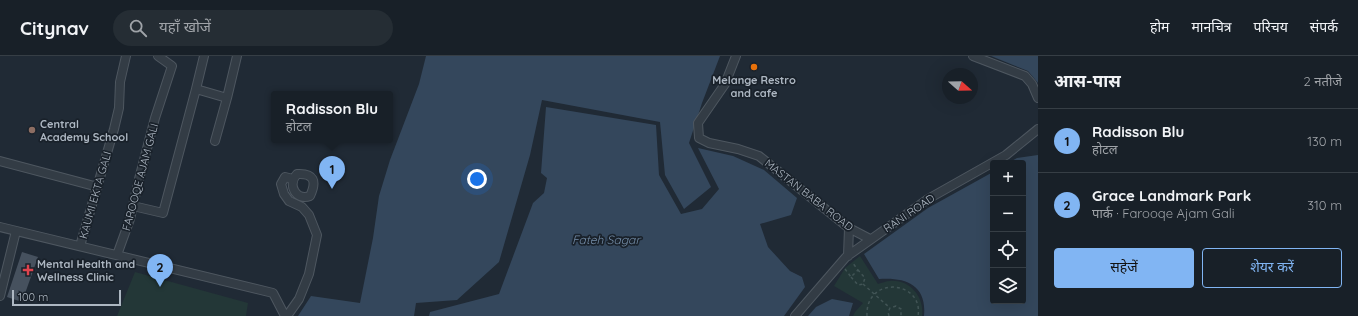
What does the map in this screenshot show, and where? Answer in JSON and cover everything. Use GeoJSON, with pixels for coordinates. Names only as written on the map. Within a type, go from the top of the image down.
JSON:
{"type":"FeatureCollection","features":[{"type":"Feature","properties":{"kind":"street","name":"KAUMI EKTA GALI"},"geometry":{"type":"LineString","coordinates":[[80,246],[98,187],[119,108],[120,82],[126,56]]}},
{"type":"Feature","properties":{"kind":"street","name":"FAROOQE AJAM GALI"},"geometry":{"type":"LineString","coordinates":[[117,255],[130,219],[139,178],[161,98],[172,66],[158,56]]}},
{"type":"Feature","properties":{"kind":"street"},"geometry":{"type":"LineString","coordinates":[[133,206],[163,213],[204,56]]}},
{"type":"Feature","properties":{"kind":"street"},"geometry":{"type":"LineString","coordinates":[[215,141],[237,56]]}},
{"type":"Feature","properties":{"kind":"street","name":"MASTAN BABA ROAD"},"geometry":{"type":"LineString","coordinates":[[736,56],[725,84],[698,123],[699,138],[709,143],[738,149],[759,156],[849,228],[870,240]]}},
{"type":"Feature","properties":{"kind":"street"},"geometry":{"type":"LineString","coordinates":[[973,56],[1025,76],[1032,84],[1038,98]]}},
{"type":"Feature","properties":{"kind":"street"},"geometry":{"type":"LineString","coordinates":[[196,89],[227,98]]}},
{"type":"Feature","properties":{"kind":"street","name":"RANI ROAD"},"geometry":{"type":"LineString","coordinates":[[795,316],[870,240],[928,199],[1006,155],[1038,129]]}},
{"type":"Feature","properties":{"kind":"street"},"geometry":{"type":"LineString","coordinates":[[0,161],[98,187]]}},
{"type":"Feature","properties":{"kind":"street"},"geometry":{"type":"LineString","coordinates":[[0,227],[273,293],[286,316],[299,299],[309,274],[317,235],[309,215],[302,207],[289,201],[284,194],[281,184],[285,177],[293,179]]}},
{"type":"Feature","properties":{"kind":"street"},"geometry":{"type":"LineString","coordinates":[[849,228],[850,259]]}},
{"type":"Feature","properties":{"kind":"street"},"geometry":{"type":"LineString","coordinates":[[0,296],[16,231]]}},
{"type":"Feature","properties":{"kind":"path"},"geometry":{"type":"LineString","coordinates":[[850,259],[865,278],[863,284]]}},
{"type":"Feature","properties":{"kind":"path"},"geometry":{"type":"LineString","coordinates":[[845,268],[858,285],[863,284],[890,308]]}},
{"type":"Feature","properties":{"kind":"path"},"geometry":{"type":"LineString","coordinates":[[851,277],[858,270]]}},
{"type":"Feature","properties":{"kind":"path"},"geometry":{"type":"LineString","coordinates":[[868,316],[867,310],[869,301],[874,294],[881,289],[890,286],[906,290],[913,296],[917,304],[918,316]]}},
{"type":"Feature","properties":{"kind":"path"},"geometry":{"type":"LineString","coordinates":[[890,308],[894,306],[900,308],[902,312],[901,316]]}},
{"type":"Feature","properties":{"kind":"path"},"geometry":{"type":"LineString","coordinates":[[889,316],[888,312],[890,308]]}},
{"type":"Feature","properties":{"kind":"green space"},"geometry":{"type":"Polygon","coordinates":[[[860,256],[878,284],[888,281],[897,281],[910,286],[915,291],[921,303],[922,316],[853,316],[863,303],[834,286],[845,268],[860,256]]]}},
{"type":"Feature","properties":{"kind":"green space"},"geometry":{"type":"Polygon","coordinates":[[[135,272],[248,303],[246,316],[117,316],[135,272]]]}},
{"type":"Feature","properties":{"kind":"water"},"geometry":{"type":"Polygon","coordinates":[[[426,56],[720,56],[689,143],[711,187],[684,209],[665,175],[660,122],[542,100],[530,155],[499,262],[457,300],[416,303],[414,316],[298,316],[311,296],[360,303],[373,238],[379,196],[390,160],[419,84],[426,56]]]}},
{"type":"Feature","properties":{"kind":"water"},"geometry":{"type":"Polygon","coordinates":[[[991,56],[1038,56],[1038,83],[1028,71],[991,56]]]}},
{"type":"Feature","properties":{"kind":"water","name":"Fateh Sagar"},"geometry":{"type":"Polygon","coordinates":[[[546,107],[656,125],[659,175],[681,214],[702,209],[719,189],[698,148],[733,156],[764,170],[797,198],[791,215],[760,224],[768,247],[790,271],[802,277],[805,287],[784,316],[429,316],[430,312],[499,294],[533,203],[544,193],[547,178],[541,173],[546,107]]]}},
{"type":"Feature","properties":{"kind":"water"},"geometry":{"type":"Polygon","coordinates":[[[1038,155],[1038,316],[924,316],[922,297],[913,285],[898,280],[879,279],[864,254],[928,208],[990,174],[990,304],[1026,304],[1026,160],[1013,160],[1017,158],[1038,155]]]}},
{"type":"Feature","properties":{"kind":"water"},"geometry":{"type":"Polygon","coordinates":[[[832,299],[853,303],[849,316],[808,316],[816,307],[832,299]]]}},
{"type":"Feature","properties":{"kind":"building"},"geometry":{"type":"Polygon","coordinates":[[[22,252],[38,257],[22,302],[7,297],[22,252]]]}},
{"type":"Feature","properties":{"kind":"place","name":"Melange Restro and cafe"},"geometry":{"type":"Point","coordinates":[754,67]}},
{"type":"Feature","properties":{"kind":"place","name":"Central Academy School"},"geometry":{"type":"Point","coordinates":[32,130]}},
{"type":"Feature","properties":{"kind":"place","name":"Radisson Blu"},"geometry":{"type":"Point","coordinates":[332,189]}},
{"type":"Feature","properties":{"kind":"place","name":"Mental Health and Wellness Clinic"},"geometry":{"type":"Point","coordinates":[28,270]}},
{"type":"Feature","properties":{"kind":"place","name":"Grace Landmark Park"},"geometry":{"type":"Point","coordinates":[160,287]}}]}
